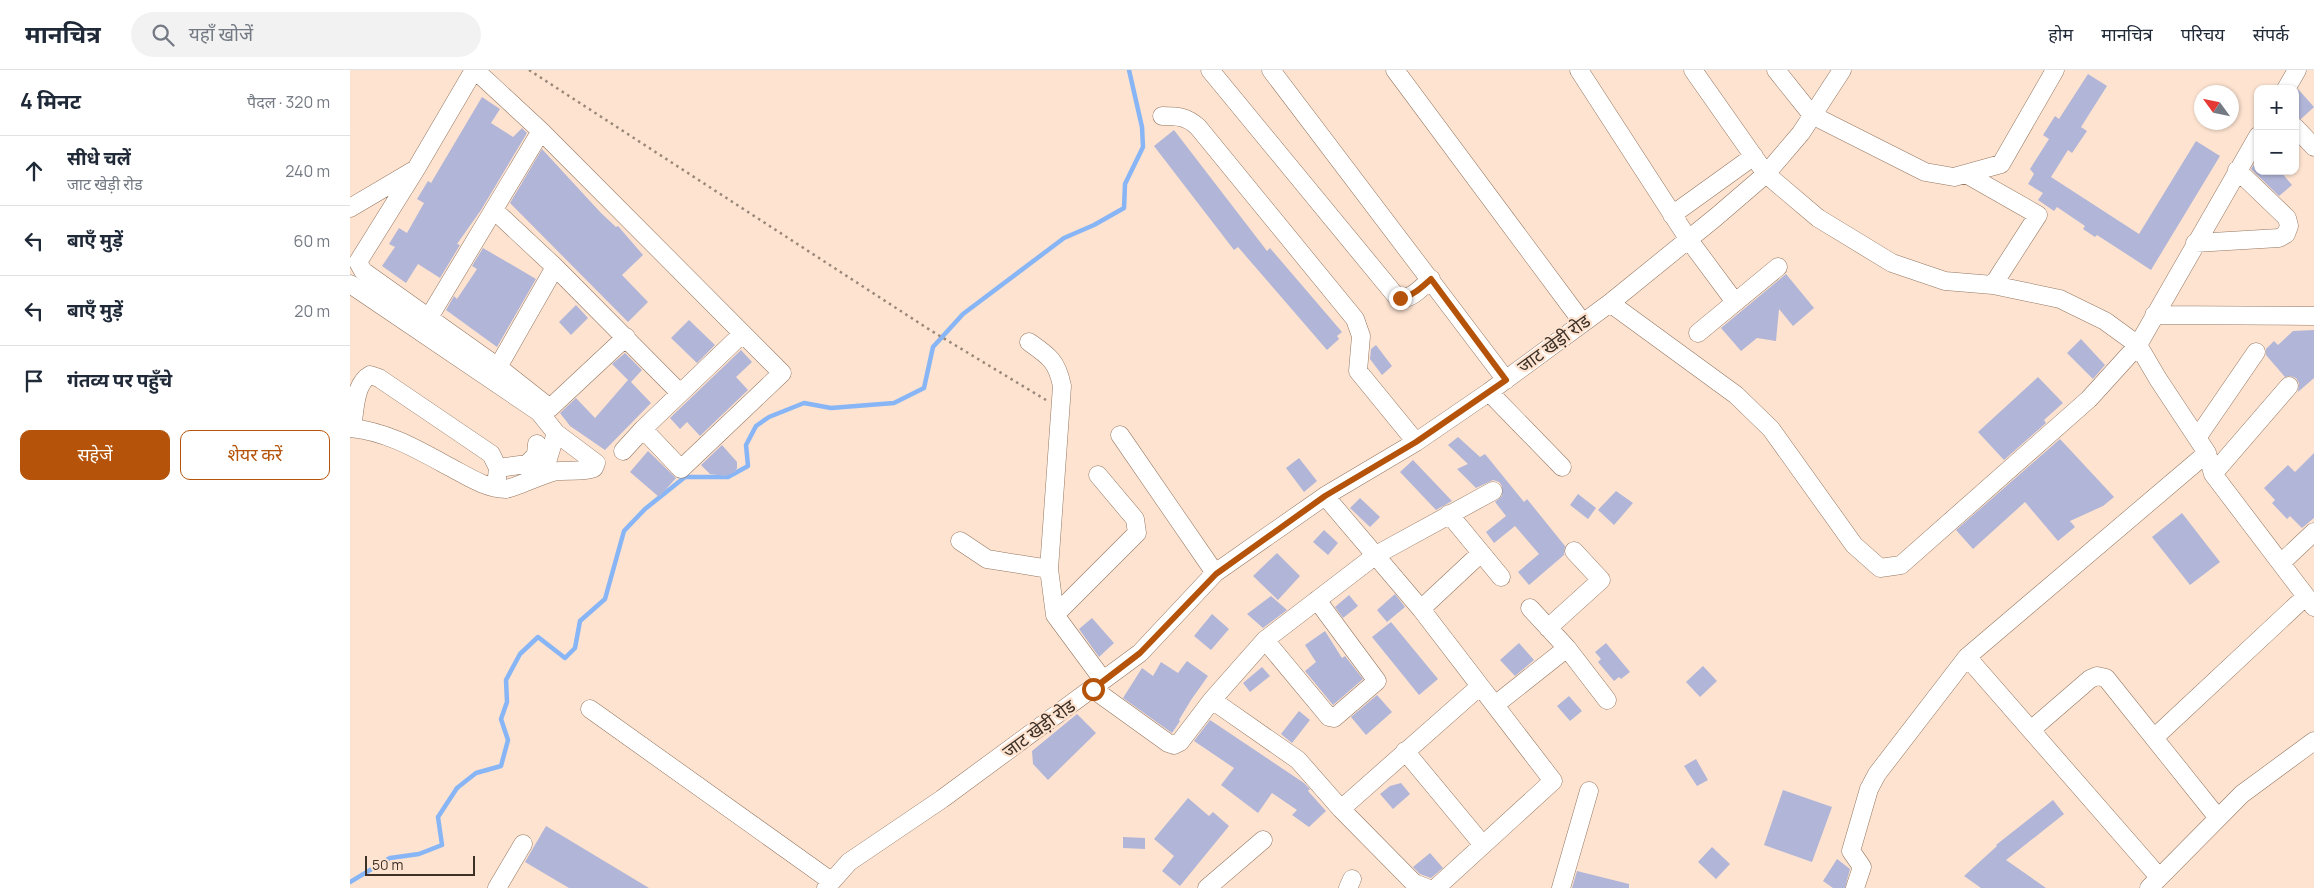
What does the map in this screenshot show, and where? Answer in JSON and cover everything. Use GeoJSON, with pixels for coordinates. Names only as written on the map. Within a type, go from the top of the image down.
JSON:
{"type":"FeatureCollection","features":[{"type":"Feature","properties":{"kind":"street"},"geometry":{"type":"LineString","coordinates":[[626,337],[550,408],[498,367],[363,271],[354,259],[416,169],[475,70],[541,131],[782,373],[680,469],[643,429]]}},
{"type":"Feature","properties":{"kind":"street"},"geometry":{"type":"LineString","coordinates":[[1210,70],[1396,296],[1406,298],[1431,279]]}},
{"type":"Feature","properties":{"kind":"street"},"geometry":{"type":"LineString","coordinates":[[1271,70],[1506,380]]}},
{"type":"Feature","properties":{"kind":"street"},"geometry":{"type":"LineString","coordinates":[[1395,70],[1583,323]]}},
{"type":"Feature","properties":{"kind":"street"},"geometry":{"type":"LineString","coordinates":[[1579,70],[1689,240],[1735,302]]}},
{"type":"Feature","properties":{"kind":"street"},"geometry":{"type":"LineString","coordinates":[[1692,70],[1766,174],[1818,218],[1892,263],[1945,281],[1993,286],[2060,299],[2105,320],[2138,345],[2158,380],[2207,453],[2213,474],[2232,502],[2310,602],[2154,738]]}},
{"type":"Feature","properties":{"kind":"street"},"geometry":{"type":"LineString","coordinates":[[1776,70],[1812,115],[1925,172],[1954,177],[2001,164],[2055,70]]}},
{"type":"Feature","properties":{"kind":"street","name":"जाट खेड़ी रोड"},"geometry":{"type":"LineString","coordinates":[[829,884],[849,862],[950,793],[1140,653],[1216,574],[1325,496],[1416,442],[1506,380],[1583,323],[1689,240],[1766,174],[1801,133],[1842,70]]}},
{"type":"Feature","properties":{"kind":"street"},"geometry":{"type":"LineString","coordinates":[[2288,85],[2297,70]]}},
{"type":"Feature","properties":{"kind":"street"},"geometry":{"type":"LineString","coordinates":[[1162,116],[1182,116],[1198,126],[1355,319],[1361,336],[1358,372],[1416,442]]}},
{"type":"Feature","properties":{"kind":"street"},"geometry":{"type":"LineString","coordinates":[[2298,130],[2314,147]]}},
{"type":"Feature","properties":{"kind":"street"},"geometry":{"type":"LineString","coordinates":[[428,318],[541,131]]}},
{"type":"Feature","properties":{"kind":"street"},"geometry":{"type":"LineString","coordinates":[[1610,302],[1736,395],[1771,429],[1854,545],[1880,568],[1901,565],[2089,399],[2138,345],[2254,142]]}},
{"type":"Feature","properties":{"kind":"street"},"geometry":{"type":"LineString","coordinates":[[1672,214],[1754,156]]}},
{"type":"Feature","properties":{"kind":"street"},"geometry":{"type":"LineString","coordinates":[[350,208],[416,169]]}},
{"type":"Feature","properties":{"kind":"street"},"geometry":{"type":"LineString","coordinates":[[2195,243],[2278,238],[2286,234],[2289,226],[2287,218],[2237,170]]}},
{"type":"Feature","properties":{"kind":"street"},"geometry":{"type":"LineString","coordinates":[[1966,174],[2038,215],[1993,286]]}},
{"type":"Feature","properties":{"kind":"street"},"geometry":{"type":"LineString","coordinates":[[494,210],[555,267],[680,393]]}},
{"type":"Feature","properties":{"kind":"street"},"geometry":{"type":"LineString","coordinates":[[498,367],[555,267]]}},
{"type":"Feature","properties":{"kind":"street"},"geometry":{"type":"LineString","coordinates":[[1698,333],[1778,267]]}},
{"type":"Feature","properties":{"kind":"street"},"geometry":{"type":"LineString","coordinates":[[350,284],[539,412],[556,433],[596,463],[594,468],[585,471],[556,471],[507,489],[496,488],[476,481],[393,438],[372,430],[351,428],[359,387],[364,378],[370,375],[379,378],[491,454],[498,468],[496,488]]}},
{"type":"Feature","properties":{"kind":"street"},"geometry":{"type":"LineString","coordinates":[[2154,315],[2312,314]]}},
{"type":"Feature","properties":{"kind":"street"},"geometry":{"type":"LineString","coordinates":[[623,452],[643,429],[742,334]]}},
{"type":"Feature","properties":{"kind":"street"},"geometry":{"type":"LineString","coordinates":[[1029,342],[1048,355],[1059,372],[1062,386],[1049,569],[1055,615],[1098,684],[1168,743],[1174,745],[1180,742],[1212,700],[1265,640],[1376,555],[1493,491]]}},
{"type":"Feature","properties":{"kind":"street"},"geometry":{"type":"LineString","coordinates":[[2198,438],[2256,352]]}},
{"type":"Feature","properties":{"kind":"street"},"geometry":{"type":"LineString","coordinates":[[2213,474],[2289,386]]}},
{"type":"Feature","properties":{"kind":"street"},"geometry":{"type":"LineString","coordinates":[[1488,392],[1562,467]]}},
{"type":"Feature","properties":{"kind":"street"},"geometry":{"type":"LineString","coordinates":[[541,475],[556,433]]}},
{"type":"Feature","properties":{"kind":"street"},"geometry":{"type":"LineString","coordinates":[[1120,435],[1216,574]]}},
{"type":"Feature","properties":{"kind":"street"},"geometry":{"type":"LineString","coordinates":[[498,468],[527,464],[536,455],[537,444]]}},
{"type":"Feature","properties":{"kind":"street"},"geometry":{"type":"LineString","coordinates":[[1855,888],[1862,867],[1851,851],[1869,789],[1886,761],[1967,657],[2207,453]]}},
{"type":"Feature","properties":{"kind":"street"},"geometry":{"type":"LineString","coordinates":[[1055,615],[1137,533],[1135,519],[1098,475]]}},
{"type":"Feature","properties":{"kind":"street"},"geometry":{"type":"LineString","coordinates":[[1325,496],[1421,610],[1553,781],[1436,888]]}},
{"type":"Feature","properties":{"kind":"street"},"geometry":{"type":"LineString","coordinates":[[1449,514],[1501,577]]}},
{"type":"Feature","properties":{"kind":"street"},"geometry":{"type":"LineString","coordinates":[[2281,563],[2314,532]]}},
{"type":"Feature","properties":{"kind":"street"},"geometry":{"type":"LineString","coordinates":[[960,541],[987,559],[1049,569]]}},
{"type":"Feature","properties":{"kind":"street"},"geometry":{"type":"LineString","coordinates":[[1548,628],[1601,580],[1574,551]]}},
{"type":"Feature","properties":{"kind":"street"},"geometry":{"type":"LineString","coordinates":[[1421,610],[1481,553]]}},
{"type":"Feature","properties":{"kind":"street"},"geometry":{"type":"LineString","coordinates":[[1265,640],[1329,718],[1334,718],[1377,681],[1317,600]]}},
{"type":"Feature","properties":{"kind":"street"},"geometry":{"type":"LineString","coordinates":[[1530,608],[1567,648],[1607,700]]}},
{"type":"Feature","properties":{"kind":"street"},"geometry":{"type":"LineString","coordinates":[[1495,705],[1567,648]]}},
{"type":"Feature","properties":{"kind":"street"},"geometry":{"type":"LineString","coordinates":[[1967,657],[2031,730],[2154,882],[2242,794],[2314,741]]}},
{"type":"Feature","properties":{"kind":"street"},"geometry":{"type":"LineString","coordinates":[[2031,730],[2090,679],[2097,676],[2106,678],[2218,818]]}},
{"type":"Feature","properties":{"kind":"street"},"geometry":{"type":"LineString","coordinates":[[1342,809],[1479,687]]}},
{"type":"Feature","properties":{"kind":"street"},"geometry":{"type":"LineString","coordinates":[[1212,700],[1298,760],[1342,809],[1414,883],[1427,888]]}},
{"type":"Feature","properties":{"kind":"street"},"geometry":{"type":"LineString","coordinates":[[590,709],[829,884]]}},
{"type":"Feature","properties":{"kind":"street"},"geometry":{"type":"LineString","coordinates":[[1405,751],[1483,844]]}},
{"type":"Feature","properties":{"kind":"street"},"geometry":{"type":"LineString","coordinates":[[1561,888],[1589,791]]}},
{"type":"Feature","properties":{"kind":"street"},"geometry":{"type":"LineString","coordinates":[[1207,888],[1263,840]]}},
{"type":"Feature","properties":{"kind":"street"},"geometry":{"type":"LineString","coordinates":[[497,888],[523,844]]}},
{"type":"Feature","properties":{"kind":"path"},"geometry":{"type":"LineString","coordinates":[[530,70],[930,330],[1060,408]]}},
{"type":"Feature","properties":{"kind":"building"},"geometry":{"type":"Polygon","coordinates":[[[2088,74],[2107,86],[2081,127],[2087,131],[2072,153],[2068,150],[2051,177],[2139,234],[2196,141],[2220,156],[2151,270],[2097,235],[2095,237],[2083,229],[2085,226],[2057,207],[2054,211],[2038,200],[2043,193],[2028,184],[2034,174],[2030,169],[2049,139],[2043,135],[2055,116],[2059,119],[2088,74]]]}},
{"type":"Feature","properties":{"kind":"building"},"geometry":{"type":"Polygon","coordinates":[[[2299,90],[2314,107],[2301,119],[2299,118],[2299,90]]]}},
{"type":"Feature","properties":{"kind":"building"},"geometry":{"type":"Polygon","coordinates":[[[482,97],[500,109],[491,123],[513,137],[522,128],[527,133],[481,210],[457,244],[460,245],[440,278],[418,264],[406,283],[382,266],[395,247],[389,244],[399,228],[407,233],[424,203],[417,199],[428,181],[431,183],[482,97]]]}},
{"type":"Feature","properties":{"kind":"building"},"geometry":{"type":"Polygon","coordinates":[[[1174,130],[1267,251],[1270,248],[1342,332],[1337,336],[1339,339],[1327,350],[1238,247],[1234,250],[1154,146],[1174,130]]]}},
{"type":"Feature","properties":{"kind":"building"},"geometry":{"type":"Polygon","coordinates":[[[542,149],[601,213],[616,227],[618,226],[643,255],[622,275],[648,302],[628,322],[510,203],[542,149]]]}},
{"type":"Feature","properties":{"kind":"building"},"geometry":{"type":"Polygon","coordinates":[[[2257,175],[2283,175],[2292,185],[2279,196],[2257,175]]]}},
{"type":"Feature","properties":{"kind":"building"},"geometry":{"type":"Polygon","coordinates":[[[483,248],[536,279],[497,347],[446,310],[454,296],[457,299],[477,269],[472,266],[483,248]]]}},
{"type":"Feature","properties":{"kind":"building"},"geometry":{"type":"Polygon","coordinates":[[[1786,274],[1814,308],[1793,326],[1779,309],[1776,341],[1757,338],[1741,351],[1721,328],[1786,274]]]}},
{"type":"Feature","properties":{"kind":"building"},"geometry":{"type":"Polygon","coordinates":[[[576,305],[588,318],[571,335],[559,322],[576,305]]]}},
{"type":"Feature","properties":{"kind":"building"},"geometry":{"type":"Polygon","coordinates":[[[689,320],[715,345],[697,363],[671,338],[689,320]]]}},
{"type":"Feature","properties":{"kind":"building"},"geometry":{"type":"Polygon","coordinates":[[[2314,330],[2314,378],[2298,392],[2299,383],[2296,378],[2285,377],[2266,355],[2266,349],[2274,341],[2278,345],[2293,331],[2314,330]]]}},
{"type":"Feature","properties":{"kind":"building"},"geometry":{"type":"Polygon","coordinates":[[[2081,339],[2105,365],[2093,379],[2067,353],[2081,339]]]}},
{"type":"Feature","properties":{"kind":"building"},"geometry":{"type":"Polygon","coordinates":[[[1376,345],[1392,366],[1382,375],[1370,359],[1371,349],[1376,345]]]}},
{"type":"Feature","properties":{"kind":"building"},"geometry":{"type":"Polygon","coordinates":[[[741,350],[752,362],[736,377],[748,390],[700,436],[687,422],[680,429],[670,418],[741,350]]]}},
{"type":"Feature","properties":{"kind":"building"},"geometry":{"type":"Polygon","coordinates":[[[625,353],[642,370],[631,382],[651,403],[605,450],[570,426],[560,413],[576,398],[595,418],[628,380],[612,364],[625,353]]]}},
{"type":"Feature","properties":{"kind":"building"},"geometry":{"type":"Polygon","coordinates":[[[2038,377],[2063,403],[2044,420],[2046,423],[2004,460],[1978,432],[2038,377]]]}},
{"type":"Feature","properties":{"kind":"building"},"geometry":{"type":"Polygon","coordinates":[[[1458,437],[1480,457],[1485,454],[1524,502],[1527,499],[1565,546],[1564,555],[1529,585],[1518,572],[1539,554],[1515,526],[1494,543],[1486,532],[1506,516],[1495,502],[1502,496],[1502,486],[1499,482],[1493,480],[1476,488],[1457,469],[1468,464],[1448,445],[1458,437]]]}},
{"type":"Feature","properties":{"kind":"building"},"geometry":{"type":"Polygon","coordinates":[[[2060,439],[2114,497],[2103,506],[2070,521],[2075,527],[2058,541],[2025,502],[1973,549],[1956,530],[2060,439]]]}},
{"type":"Feature","properties":{"kind":"building"},"geometry":{"type":"Polygon","coordinates":[[[722,445],[737,462],[737,468],[735,472],[726,476],[710,474],[701,465],[722,445]]]}},
{"type":"Feature","properties":{"kind":"building"},"geometry":{"type":"Polygon","coordinates":[[[648,451],[676,478],[659,497],[630,472],[648,451]]]}},
{"type":"Feature","properties":{"kind":"building"},"geometry":{"type":"Polygon","coordinates":[[[2314,453],[2314,518],[2302,528],[2290,516],[2287,519],[2272,503],[2275,500],[2264,488],[2288,465],[2295,472],[2314,453]]]}},
{"type":"Feature","properties":{"kind":"building"},"geometry":{"type":"Polygon","coordinates":[[[1299,458],[1317,481],[1304,492],[1286,468],[1299,458]]]}},
{"type":"Feature","properties":{"kind":"building"},"geometry":{"type":"Polygon","coordinates":[[[1413,460],[1452,501],[1436,510],[1400,472],[1413,460]]]}},
{"type":"Feature","properties":{"kind":"building"},"geometry":{"type":"Polygon","coordinates":[[[1616,491],[1633,503],[1614,525],[1598,510],[1616,491]]]}},
{"type":"Feature","properties":{"kind":"building"},"geometry":{"type":"Polygon","coordinates":[[[1578,494],[1596,508],[1588,519],[1570,505],[1578,494]]]}},
{"type":"Feature","properties":{"kind":"building"},"geometry":{"type":"Polygon","coordinates":[[[1360,498],[1380,517],[1370,527],[1350,508],[1360,498]]]}},
{"type":"Feature","properties":{"kind":"building"},"geometry":{"type":"Polygon","coordinates":[[[2182,513],[2220,562],[2190,585],[2152,537],[2182,513]]]}},
{"type":"Feature","properties":{"kind":"building"},"geometry":{"type":"Polygon","coordinates":[[[1324,530],[1338,543],[1328,555],[1313,542],[1324,530]]]}},
{"type":"Feature","properties":{"kind":"building"},"geometry":{"type":"Polygon","coordinates":[[[1277,553],[1300,576],[1278,600],[1253,576],[1277,553]]]}},
{"type":"Feature","properties":{"kind":"building"},"geometry":{"type":"Polygon","coordinates":[[[1395,594],[1405,607],[1387,622],[1377,610],[1395,594]]]}},
{"type":"Feature","properties":{"kind":"building"},"geometry":{"type":"Polygon","coordinates":[[[1349,595],[1358,606],[1343,618],[1335,607],[1349,595]]]}},
{"type":"Feature","properties":{"kind":"building"},"geometry":{"type":"Polygon","coordinates":[[[1271,596],[1287,610],[1263,628],[1247,614],[1271,596]]]}},
{"type":"Feature","properties":{"kind":"building"},"geometry":{"type":"Polygon","coordinates":[[[1212,614],[1229,629],[1211,650],[1194,636],[1212,614]]]}},
{"type":"Feature","properties":{"kind":"building"},"geometry":{"type":"Polygon","coordinates":[[[1092,618],[1114,643],[1099,657],[1079,629],[1092,618]]]}},
{"type":"Feature","properties":{"kind":"building"},"geometry":{"type":"Polygon","coordinates":[[[1391,622],[1438,679],[1419,695],[1372,637],[1391,622]]]}},
{"type":"Feature","properties":{"kind":"building"},"geometry":{"type":"Polygon","coordinates":[[[1325,631],[1342,658],[1345,656],[1363,679],[1333,705],[1305,671],[1316,662],[1305,645],[1325,631]]]}},
{"type":"Feature","properties":{"kind":"building"},"geometry":{"type":"Polygon","coordinates":[[[1519,643],[1534,660],[1515,676],[1500,660],[1519,643]]]}},
{"type":"Feature","properties":{"kind":"building"},"geometry":{"type":"Polygon","coordinates":[[[1606,643],[1630,672],[1621,679],[1619,677],[1614,681],[1598,662],[1601,659],[1595,652],[1606,643]]]}},
{"type":"Feature","properties":{"kind":"building"},"geometry":{"type":"Polygon","coordinates":[[[1187,661],[1208,676],[1191,700],[1172,733],[1123,698],[1142,668],[1153,676],[1161,662],[1178,673],[1187,661]]]}},
{"type":"Feature","properties":{"kind":"building"},"geometry":{"type":"Polygon","coordinates":[[[1703,666],[1717,681],[1700,697],[1686,682],[1703,666]]]}},
{"type":"Feature","properties":{"kind":"building"},"geometry":{"type":"Polygon","coordinates":[[[1262,667],[1270,676],[1250,692],[1243,683],[1262,667]]]}},
{"type":"Feature","properties":{"kind":"building"},"geometry":{"type":"Polygon","coordinates":[[[1377,695],[1392,712],[1366,735],[1351,717],[1377,695]]]}},
{"type":"Feature","properties":{"kind":"building"},"geometry":{"type":"Polygon","coordinates":[[[1569,696],[1582,711],[1570,721],[1557,706],[1569,696]]]}},
{"type":"Feature","properties":{"kind":"building"},"geometry":{"type":"Polygon","coordinates":[[[1299,711],[1310,720],[1292,743],[1281,734],[1299,711]]]}},
{"type":"Feature","properties":{"kind":"building"},"geometry":{"type":"Polygon","coordinates":[[[1077,714],[1096,733],[1048,780],[1033,764],[1032,751],[1077,714]]]}},
{"type":"Feature","properties":{"kind":"building"},"geometry":{"type":"Polygon","coordinates":[[[1210,720],[1304,783],[1310,789],[1308,791],[1326,811],[1309,827],[1292,815],[1297,810],[1272,793],[1258,813],[1221,785],[1234,768],[1194,741],[1210,720]]]}},
{"type":"Feature","properties":{"kind":"building"},"geometry":{"type":"Polygon","coordinates":[[[1696,759],[1708,780],[1697,786],[1684,766],[1696,759]]]}},
{"type":"Feature","properties":{"kind":"building"},"geometry":{"type":"Polygon","coordinates":[[[1401,783],[1410,794],[1393,809],[1380,794],[1390,786],[1401,783]]]}},
{"type":"Feature","properties":{"kind":"building"},"geometry":{"type":"Polygon","coordinates":[[[1783,790],[1832,807],[1812,862],[1764,845],[1783,790]]]}},
{"type":"Feature","properties":{"kind":"building"},"geometry":{"type":"Polygon","coordinates":[[[1188,798],[1209,816],[1213,812],[1229,826],[1180,886],[1162,871],[1174,856],[1154,839],[1188,798]]]}},
{"type":"Feature","properties":{"kind":"building"},"geometry":{"type":"Polygon","coordinates":[[[2053,800],[2064,814],[2006,860],[2046,888],[1981,888],[1964,876],[1996,845],[2053,800]]]}},
{"type":"Feature","properties":{"kind":"building"},"geometry":{"type":"Polygon","coordinates":[[[546,826],[649,888],[569,888],[525,862],[546,826]]]}},
{"type":"Feature","properties":{"kind":"building"},"geometry":{"type":"Polygon","coordinates":[[[1123,837],[1145,838],[1145,849],[1123,848],[1123,837]]]}},
{"type":"Feature","properties":{"kind":"building"},"geometry":{"type":"Polygon","coordinates":[[[1712,847],[1730,864],[1716,879],[1698,862],[1712,847]]]}},
{"type":"Feature","properties":{"kind":"building"},"geometry":{"type":"Polygon","coordinates":[[[1430,853],[1443,868],[1431,878],[1420,874],[1413,867],[1430,853]]]}},
{"type":"Feature","properties":{"kind":"building"},"geometry":{"type":"Polygon","coordinates":[[[1837,859],[1850,869],[1845,888],[1833,888],[1823,881],[1837,859]]]}},
{"type":"Feature","properties":{"kind":"building"},"geometry":{"type":"Polygon","coordinates":[[[1577,871],[1629,884],[1629,888],[1572,888],[1577,871]]]}},
{"type":"Feature","properties":{"kind":"waterway"},"geometry":{"type":"LineString","coordinates":[[350,882],[390,858],[419,854],[442,845],[438,817],[457,788],[476,773],[501,766],[508,740],[501,719],[507,702],[506,680],[520,654],[538,637],[565,658],[575,648],[580,621],[605,599],[624,531],[645,509],[685,477],[728,477],[748,466],[746,445],[756,426],[769,417],[804,403],[831,408],[894,403],[924,388],[933,347],[963,314],[1064,238],[1094,225],[1124,208],[1125,184],[1143,147],[1142,127],[1129,70]]}},
{"type":"Feature","properties":{"kind":"route"},"geometry":{"type":"LineString","coordinates":[[1093,689],[1140,653],[1216,574],[1325,496],[1416,442],[1506,380],[1431,279],[1406,298],[1400,298]]}}]}
